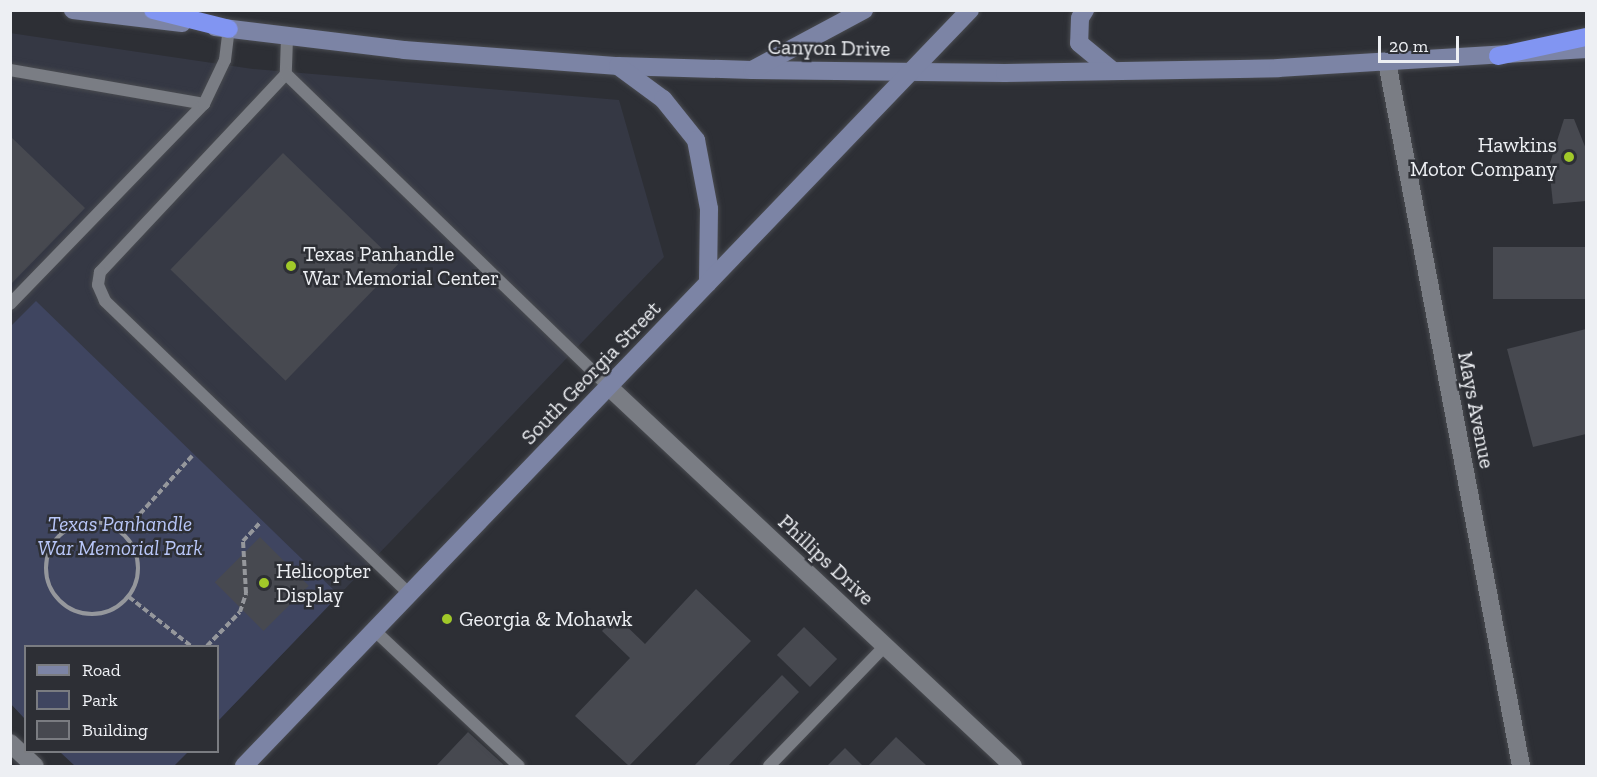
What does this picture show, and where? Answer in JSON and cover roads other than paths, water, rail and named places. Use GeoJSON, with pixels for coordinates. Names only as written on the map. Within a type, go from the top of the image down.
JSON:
{"type":"FeatureCollection","features":[{"type":"Feature","properties":{"kind":"highway"},"geometry":{"type":"LineString","coordinates":[[153,10],[229,29]]}},
{"type":"Feature","properties":{"kind":"highway"},"geometry":{"type":"LineString","coordinates":[[1498,57],[1587,37]]}},
{"type":"Feature","properties":{"kind":"main road","name":"Canyon Drive"},"geometry":{"type":"LineString","coordinates":[[73,10],[287,38],[618,66],[752,70],[1113,71],[1498,57],[1587,49]]}},
{"type":"Feature","properties":{"kind":"main road"},"geometry":{"type":"LineString","coordinates":[[752,70],[864,10]]}},
{"type":"Feature","properties":{"kind":"main road","name":"South Georgia Street"},"geometry":{"type":"LineString","coordinates":[[244,766],[970,10]]}},
{"type":"Feature","properties":{"kind":"main road"},"geometry":{"type":"LineString","coordinates":[[1085,10],[1080,18],[1079,43],[1113,71]]}},
{"type":"Feature","properties":{"kind":"main road"},"geometry":{"type":"LineString","coordinates":[[618,66],[663,99],[696,140],[709,209],[708,284]]}},
{"type":"Feature","properties":{"kind":"street","name":"Mays Avenue"},"geometry":{"type":"LineString","coordinates":[[1387,62],[1521,766]]}},
{"type":"Feature","properties":{"kind":"street","name":"Phillips Drive"},"geometry":{"type":"LineString","coordinates":[[609,387],[1013,766]]}},
{"type":"Feature","properties":{"kind":"street"},"geometry":{"type":"LineString","coordinates":[[10,743],[35,766]]}},
{"type":"Feature","properties":{"kind":"lane"},"geometry":{"type":"LineString","coordinates":[[10,304],[204,104],[225,60],[229,29]]}},
{"type":"Feature","properties":{"kind":"lane"},"geometry":{"type":"LineString","coordinates":[[287,38],[286,74],[100,272],[98,285],[105,301],[410,594]]}},
{"type":"Feature","properties":{"kind":"lane"},"geometry":{"type":"LineString","coordinates":[[10,70],[204,104]]}},
{"type":"Feature","properties":{"kind":"lane"},"geometry":{"type":"LineString","coordinates":[[286,74],[609,387]]}},
{"type":"Feature","properties":{"kind":"lane"},"geometry":{"type":"LineString","coordinates":[[375,631],[519,766]]}},
{"type":"Feature","properties":{"kind":"lane"},"geometry":{"type":"LineString","coordinates":[[769,766],[885,646]]}},
{"type":"Feature","properties":{"kind":"place","name":"Hawkins Motor Company"},"geometry":{"type":"Point","coordinates":[1569,157]}},
{"type":"Feature","properties":{"kind":"place","name":"Texas Panhandle War Memorial Center"},"geometry":{"type":"Point","coordinates":[291,266]}},
{"type":"Feature","properties":{"kind":"place","name":"Helicopter Display"},"geometry":{"type":"Point","coordinates":[264,583]}},
{"type":"Feature","properties":{"kind":"place","name":"Georgia & Mohawk"},"geometry":{"type":"Point","coordinates":[447,619]}},
{"type":"Feature","properties":{"kind":"park label","name":"Texas Panhandle War Memorial Park"},"geometry":{"type":"Point","coordinates":[120,536]}}]}
